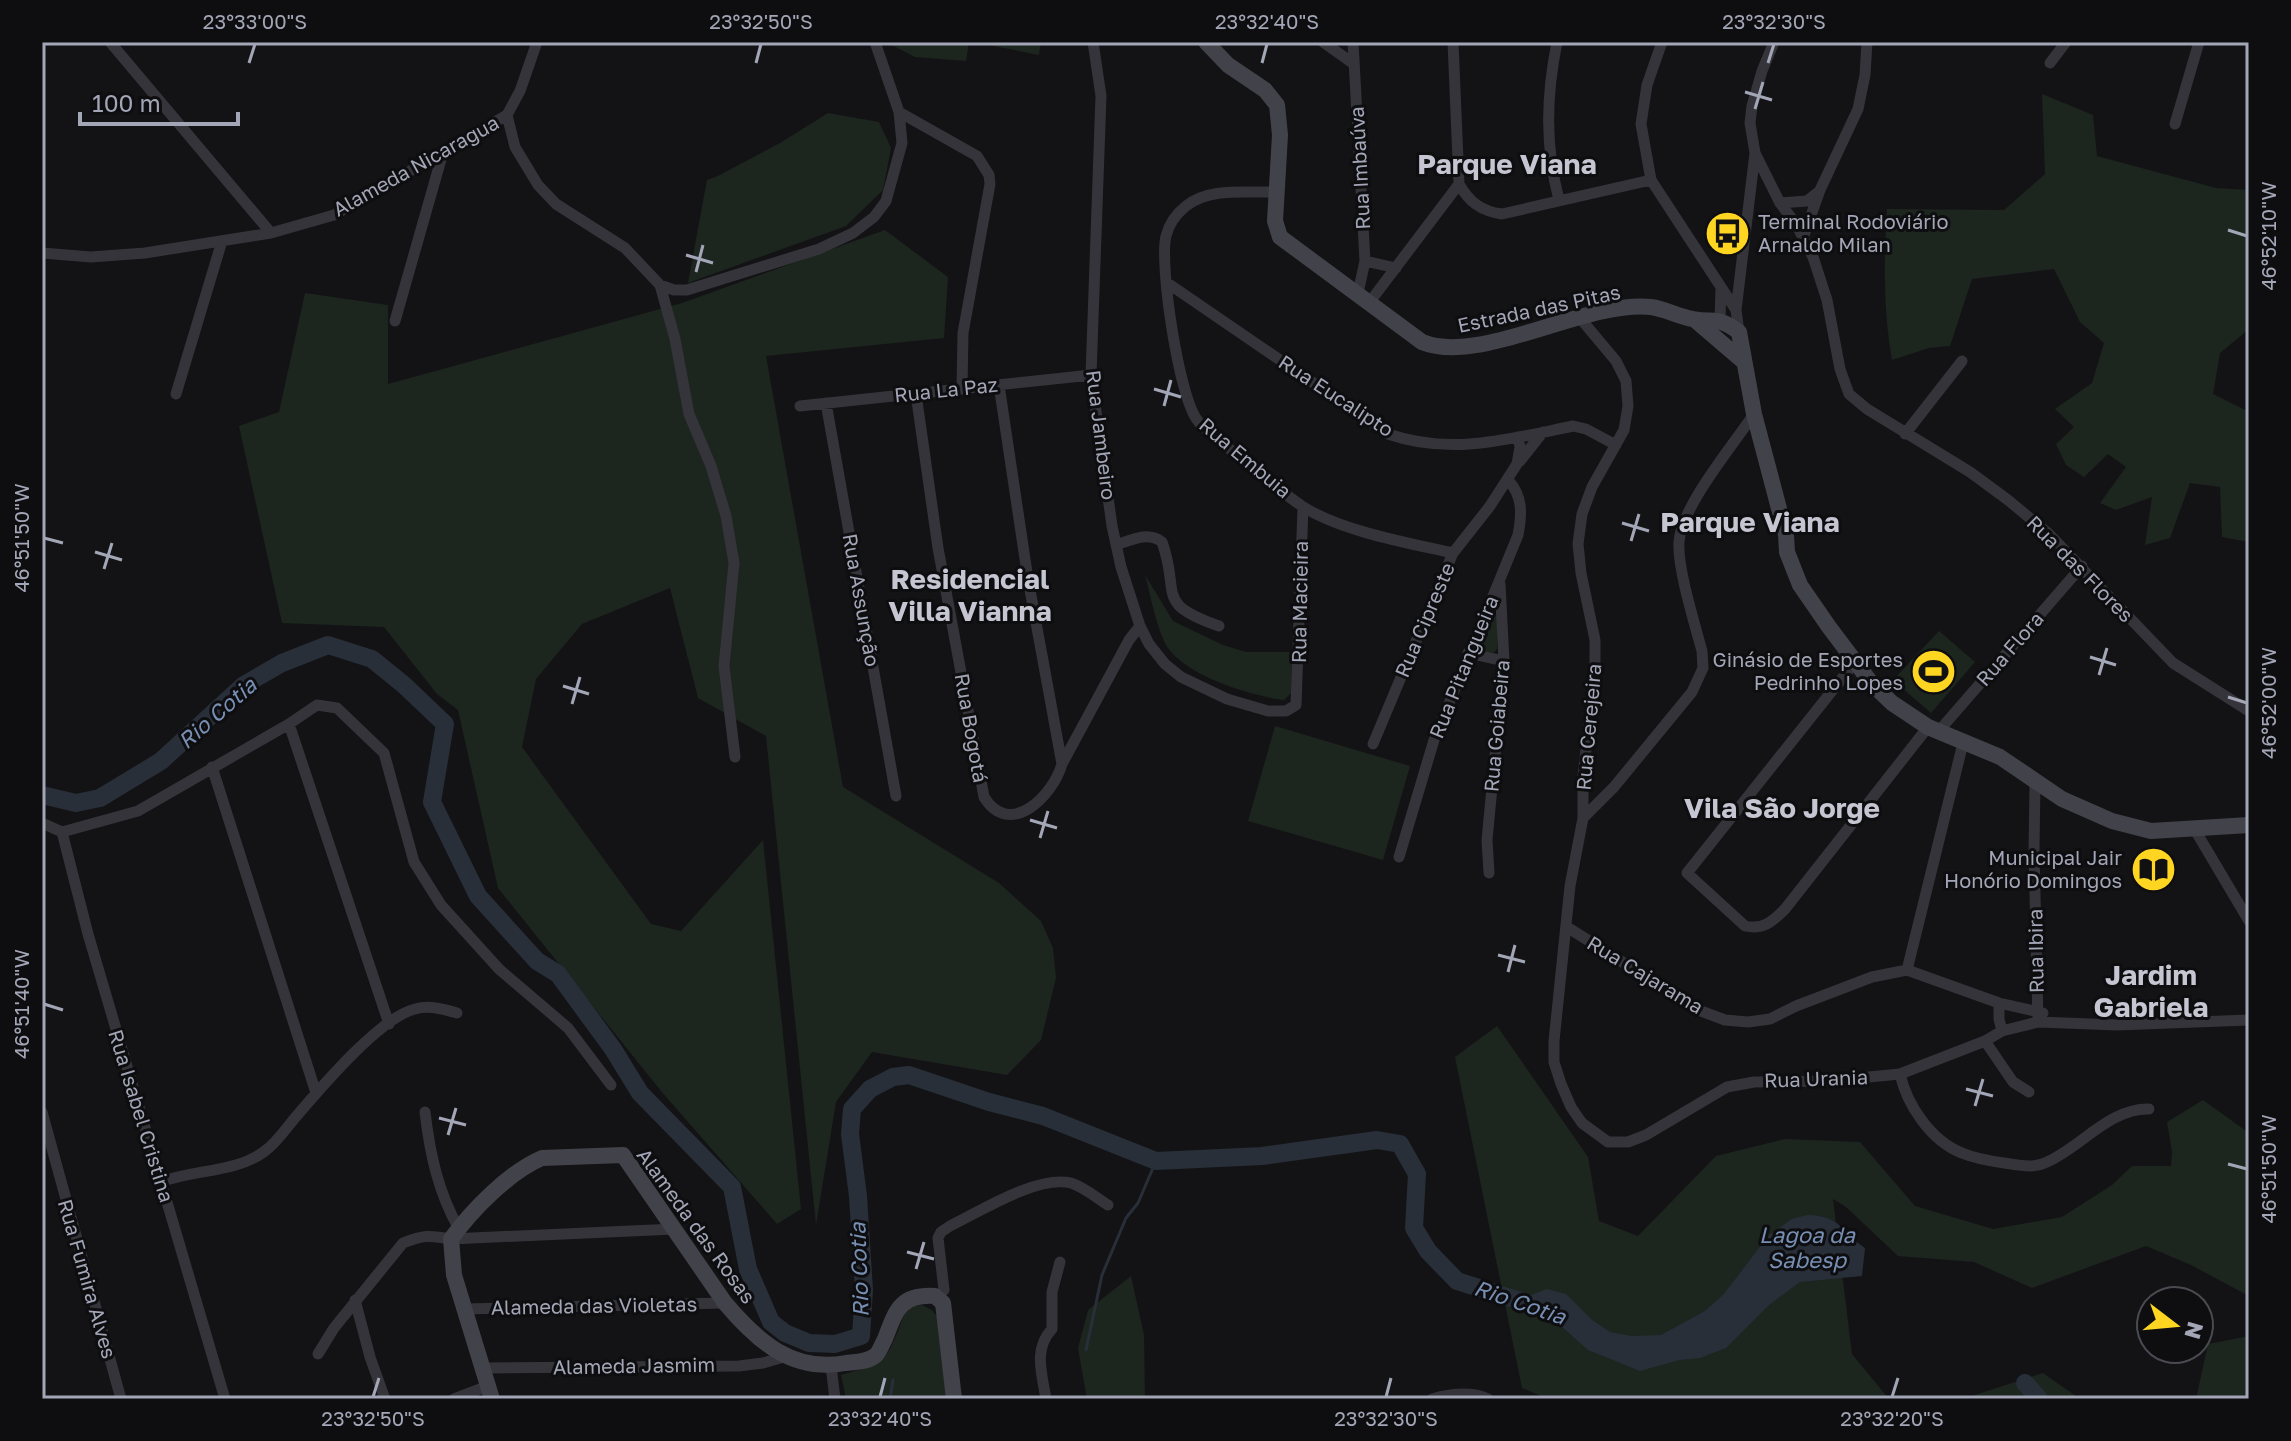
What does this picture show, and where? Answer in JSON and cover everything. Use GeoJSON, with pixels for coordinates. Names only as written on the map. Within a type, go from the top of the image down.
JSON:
{"type":"FeatureCollection","features":[{"type":"Feature","properties":{"kind":"main road","name":"Estrada das Pitas"},"geometry":{"type":"LineString","coordinates":[[1206,42],[1228,65],[1265,90],[1277,105],[1280,135],[1275,221],[1280,237],[1422,342],[1433,347],[1469,347],[1580,318],[1651,307],[1695,320],[1734,339]]}},
{"type":"Feature","properties":{"kind":"main road","name":"Estrada das Pitas"},"geometry":{"type":"LineString","coordinates":[[1695,320],[1720,319]]}},
{"type":"Feature","properties":{"kind":"main road"},"geometry":{"type":"LineString","coordinates":[[1720,319],[1734,339],[1744,362],[1754,414],[1786,535],[1787,552],[1800,585],[1872,684],[1892,703],[1933,729],[2000,757],[2035,783],[2090,812],[2151,831],[2249,825]]}},
{"type":"Feature","properties":{"kind":"main road","name":"Alameda das Rosas"},"geometry":{"type":"LineString","coordinates":[[455,1234],[517,1172],[530,1163],[542,1158],[623,1155],[725,1303],[744,1325],[784,1357],[815,1366],[831,1366]]}},
{"type":"Feature","properties":{"kind":"main road"},"geometry":{"type":"LineString","coordinates":[[455,1234],[454,1275],[490,1392]]}},
{"type":"Feature","properties":{"kind":"main road"},"geometry":{"type":"LineString","coordinates":[[831,1366],[875,1356],[901,1304],[912,1297],[935,1296],[943,1303],[954,1399]]}},
{"type":"Feature","properties":{"kind":"street"},"geometry":{"type":"LineString","coordinates":[[110,42],[271,233]]}},
{"type":"Feature","properties":{"kind":"street"},"geometry":{"type":"LineString","coordinates":[[537,42],[520,91],[507,115],[515,147],[538,185],[556,204],[625,248],[660,285],[674,290],[687,290],[819,249],[853,233],[874,217],[886,201],[902,143],[899,112],[875,42]]}},
{"type":"Feature","properties":{"kind":"street","name":"Rua Jambeiro"},"geometry":{"type":"LineString","coordinates":[[1093,42],[1101,96],[1091,375],[1116,545],[1140,626],[1165,664],[1203,689],[1246,705],[1280,712],[1291,710],[1298,698]]}},
{"type":"Feature","properties":{"kind":"street"},"geometry":{"type":"LineString","coordinates":[[1323,42],[1354,64]]}},
{"type":"Feature","properties":{"kind":"street","name":"Rua Imbaúva"},"geometry":{"type":"LineString","coordinates":[[1353,42],[1365,261],[1364,298]]}},
{"type":"Feature","properties":{"kind":"street"},"geometry":{"type":"LineString","coordinates":[[1453,42],[1459,184],[1472,202],[1489,213],[1502,214],[1651,180]]}},
{"type":"Feature","properties":{"kind":"street"},"geometry":{"type":"LineString","coordinates":[[1557,42],[1548,95],[1547,133],[1559,200]]}},
{"type":"Feature","properties":{"kind":"street"},"geometry":{"type":"LineString","coordinates":[[1662,42],[1647,85],[1642,113],[1642,139],[1651,180],[1736,310]]}},
{"type":"Feature","properties":{"kind":"street"},"geometry":{"type":"LineString","coordinates":[[1734,339],[1755,153],[1750,123],[1752,106],[1774,42]]}},
{"type":"Feature","properties":{"kind":"street"},"geometry":{"type":"LineString","coordinates":[[1803,238],[1820,190],[1858,109],[1865,75],[1867,42]]}},
{"type":"Feature","properties":{"kind":"street"},"geometry":{"type":"LineString","coordinates":[[2050,63],[2066,42]]}},
{"type":"Feature","properties":{"kind":"street"},"geometry":{"type":"LineString","coordinates":[[2175,124],[2199,42]]}},
{"type":"Feature","properties":{"kind":"street"},"geometry":{"type":"LineString","coordinates":[[899,112],[977,156],[989,175],[990,184],[963,333],[962,389]]}},
{"type":"Feature","properties":{"kind":"street","name":"Alameda Nicaragua"},"geometry":{"type":"LineString","coordinates":[[42,253],[91,257],[145,253],[271,233],[334,215],[507,115]]}},
{"type":"Feature","properties":{"kind":"street"},"geometry":{"type":"LineString","coordinates":[[395,321],[444,149]]}},
{"type":"Feature","properties":{"kind":"street","name":"Rua das Flores"},"geometry":{"type":"LineString","coordinates":[[1755,153],[1780,203],[1803,238],[1821,279],[1840,369],[1849,394],[2008,500],[2082,566],[2173,663],[2249,711]]}},
{"type":"Feature","properties":{"kind":"street"},"geometry":{"type":"LineString","coordinates":[[1364,298],[1396,268],[1459,184]]}},
{"type":"Feature","properties":{"kind":"street"},"geometry":{"type":"LineString","coordinates":[[1780,203],[1807,201],[1820,190]]}},
{"type":"Feature","properties":{"kind":"street","name":"Rua Embuia"},"geometry":{"type":"LineString","coordinates":[[1275,192],[1211,195],[1186,206],[1174,218],[1166,234],[1163,257],[1166,282],[1183,385],[1196,420],[1303,507],[1334,521],[1396,541],[1453,553]]}},
{"type":"Feature","properties":{"kind":"street"},"geometry":{"type":"LineString","coordinates":[[176,394],[222,241]]}},
{"type":"Feature","properties":{"kind":"street"},"geometry":{"type":"LineString","coordinates":[[1365,261],[1396,268]]}},
{"type":"Feature","properties":{"kind":"street","name":"Rua Eucalipto"},"geometry":{"type":"LineString","coordinates":[[1166,282],[1388,434],[1434,446],[1473,444],[1573,426],[1586,429],[1616,445]]}},
{"type":"Feature","properties":{"kind":"street"},"geometry":{"type":"LineString","coordinates":[[660,285],[675,339],[689,414],[715,478],[726,516],[734,563],[724,666],[735,757]]}},
{"type":"Feature","properties":{"kind":"street"},"geometry":{"type":"LineString","coordinates":[[1720,319],[1721,288]]}},
{"type":"Feature","properties":{"kind":"street","name":"Rua Cerejeira"},"geometry":{"type":"LineString","coordinates":[[1580,318],[1605,344],[1626,381],[1628,406],[1624,430],[1600,469],[1582,514],[1578,544],[1595,640],[1595,671],[1583,776],[1583,818],[1570,886],[1554,1062],[1571,1107],[1582,1123],[1608,1142]]}},
{"type":"Feature","properties":{"kind":"street"},"geometry":{"type":"LineString","coordinates":[[1905,434],[1962,361]]}},
{"type":"Feature","properties":{"kind":"street","name":"Rua La Paz"},"geometry":{"type":"LineString","coordinates":[[800,406],[1091,375]]}},
{"type":"Feature","properties":{"kind":"street"},"geometry":{"type":"LineString","coordinates":[[999,385],[1028,579],[1062,764]]}},
{"type":"Feature","properties":{"kind":"street","name":"Rua Bogotá"},"geometry":{"type":"LineString","coordinates":[[916,394],[938,548],[984,797],[989,805],[1011,814],[1026,811],[1046,797],[1129,640],[1140,626]]}},
{"type":"Feature","properties":{"kind":"street","name":"Rua Assunção"},"geometry":{"type":"LineString","coordinates":[[826,403],[896,796]]}},
{"type":"Feature","properties":{"kind":"street"},"geometry":{"type":"LineString","coordinates":[[1583,818],[1649,745],[1700,679],[1702,651],[1678,544],[1682,523],[1754,414]]}},
{"type":"Feature","properties":{"kind":"street","name":"Rua Cipreste"},"geometry":{"type":"LineString","coordinates":[[1373,744],[1453,553],[1543,432]]}},
{"type":"Feature","properties":{"kind":"street","name":"Rua Cipreste"},"geometry":{"type":"LineString","coordinates":[[1517,464],[1520,455],[1518,437]]}},
{"type":"Feature","properties":{"kind":"street","name":"Rua Pitangueira"},"geometry":{"type":"LineString","coordinates":[[1399,857],[1434,740],[1518,535],[1521,519],[1517,489],[1508,480]]}},
{"type":"Feature","properties":{"kind":"street","name":"Rua Macieira"},"geometry":{"type":"LineString","coordinates":[[1298,698],[1303,507]]}},
{"type":"Feature","properties":{"kind":"street"},"geometry":{"type":"LineString","coordinates":[[1116,545],[1144,536],[1155,536],[1166,552],[1176,604],[1184,613],[1219,626]]}},
{"type":"Feature","properties":{"kind":"street","name":"Rua Flora"},"geometry":{"type":"LineString","coordinates":[[1855,662],[1687,873],[1745,926],[1756,929],[1766,926],[1785,909],[1933,729],[2082,566]]}},
{"type":"Feature","properties":{"kind":"street","name":"Rua Goiabeira"},"geometry":{"type":"LineString","coordinates":[[1489,873],[1487,840],[1504,661],[1500,579]]}},
{"type":"Feature","properties":{"kind":"street"},"geometry":{"type":"LineString","coordinates":[[1468,653],[1504,661]]}},
{"type":"Feature","properties":{"kind":"street"},"geometry":{"type":"LineString","coordinates":[[42,823],[62,832],[138,811],[317,705],[337,708],[384,753],[414,862],[441,905],[499,969],[568,1028],[611,1085]]}},
{"type":"Feature","properties":{"kind":"street"},"geometry":{"type":"LineString","coordinates":[[289,724],[389,1024]]}},
{"type":"Feature","properties":{"kind":"street"},"geometry":{"type":"LineString","coordinates":[[1963,743],[1907,970],[2060,1021],[2117,1025],[2249,1020]]}},
{"type":"Feature","properties":{"kind":"street"},"geometry":{"type":"LineString","coordinates":[[212,767],[316,1093]]}},
{"type":"Feature","properties":{"kind":"street","name":"Rua Ibira"},"geometry":{"type":"LineString","coordinates":[[2035,783],[2038,1016]]}},
{"type":"Feature","properties":{"kind":"street"},"geometry":{"type":"LineString","coordinates":[[2195,830],[2249,921]]}},
{"type":"Feature","properties":{"kind":"street","name":"Rua Isabel Cristina"},"geometry":{"type":"LineString","coordinates":[[62,832],[88,934],[225,1399]]}},
{"type":"Feature","properties":{"kind":"street","name":"Rua Cajarama"},"geometry":{"type":"LineString","coordinates":[[1567,927],[1698,1010],[1725,1020],[1748,1022],[1770,1019],[1872,977],[1907,970]]}},
{"type":"Feature","properties":{"kind":"street"},"geometry":{"type":"LineString","coordinates":[[1999,1003],[2002,1031]]}},
{"type":"Feature","properties":{"kind":"street"},"geometry":{"type":"LineString","coordinates":[[161,1182],[180,1175],[236,1166],[268,1149],[348,1060],[398,1016],[414,1009],[438,1007],[457,1013]]}},
{"type":"Feature","properties":{"kind":"street","name":"Rua Urania"},"geometry":{"type":"LineString","coordinates":[[1608,1142],[1628,1142],[1646,1135],[1727,1087],[1754,1082],[1828,1081],[1900,1074],[1985,1041],[2038,1016]]}},
{"type":"Feature","properties":{"kind":"street"},"geometry":{"type":"LineString","coordinates":[[1985,1041],[2013,1082],[2029,1092]]}},
{"type":"Feature","properties":{"kind":"street"},"geometry":{"type":"LineString","coordinates":[[1900,1074],[1911,1106],[1949,1147],[1983,1159],[2011,1164],[2029,1166],[2049,1162],[2128,1110],[2149,1109]]}},
{"type":"Feature","properties":{"kind":"street","name":"Rua Fumira Alves"},"geometry":{"type":"LineString","coordinates":[[42,1112],[121,1399]]}},
{"type":"Feature","properties":{"kind":"street"},"geometry":{"type":"LineString","coordinates":[[425,1112],[430,1156],[455,1234]]}},
{"type":"Feature","properties":{"kind":"street"},"geometry":{"type":"LineString","coordinates":[[944,1290],[938,1238],[950,1226],[1029,1188],[1055,1182],[1079,1186],[1108,1205]]}},
{"type":"Feature","properties":{"kind":"street"},"geometry":{"type":"LineString","coordinates":[[318,1354],[355,1300],[403,1243],[430,1235],[675,1229]]}},
{"type":"Feature","properties":{"kind":"street"},"geometry":{"type":"LineString","coordinates":[[1046,1399],[1040,1352],[1043,1339],[1052,1329],[1052,1292],[1060,1262]]}},
{"type":"Feature","properties":{"kind":"street"},"geometry":{"type":"LineString","coordinates":[[355,1300],[385,1399]]}},
{"type":"Feature","properties":{"kind":"street","name":"Alameda das Violetas"},"geometry":{"type":"LineString","coordinates":[[463,1309],[725,1303]]}},
{"type":"Feature","properties":{"kind":"street","name":"Alameda Jasmim"},"geometry":{"type":"LineString","coordinates":[[483,1368],[739,1366],[784,1357]]}},
{"type":"Feature","properties":{"kind":"street"},"geometry":{"type":"LineString","coordinates":[[831,1366],[835,1399]]}},
{"type":"Feature","properties":{"kind":"street"},"geometry":{"type":"LineString","coordinates":[[454,1399],[490,1392]]}},
{"type":"Feature","properties":{"kind":"street"},"geometry":{"type":"LineString","coordinates":[[1432,1399],[1451,1394],[1483,1398]]}},
{"type":"Feature","properties":{"kind":"shaded area"},"geometry":{"type":"Polygon","coordinates":[[[886,42],[969,42],[966,61],[915,57],[886,42]]]}},
{"type":"Feature","properties":{"kind":"shaded area"},"geometry":{"type":"Polygon","coordinates":[[[973,42],[1041,42],[1039,55],[973,42]]]}},
{"type":"Feature","properties":{"kind":"shaded area"},"geometry":{"type":"Polygon","coordinates":[[[2042,94],[2093,115],[2097,156],[2216,188],[2249,190],[2249,329],[2220,353],[2213,394],[2249,412],[2249,542],[2222,537],[2220,487],[2190,483],[2170,538],[2145,545],[2152,497],[2116,510],[2100,503],[2126,467],[2108,454],[2084,477],[2066,465],[2056,444],[2074,427],[2055,409],[2092,383],[2104,343],[2080,322],[2054,269],[1972,279],[1950,346],[1929,348],[1892,360],[1885,284],[1887,209],[2004,210],[2045,174],[2042,94]]]}},
{"type":"Feature","properties":{"kind":"shaded area"},"geometry":{"type":"Polygon","coordinates":[[[828,113],[879,122],[891,148],[883,190],[846,226],[688,283],[707,180],[780,143],[828,113]]]}},
{"type":"Feature","properties":{"kind":"shaded area"},"geometry":{"type":"Polygon","coordinates":[[[885,230],[948,277],[944,338],[766,356],[843,787],[999,883],[1041,921],[1053,948],[1056,978],[1041,1040],[1007,1075],[872,1052],[836,1102],[816,1225],[766,736],[698,698],[670,588],[582,624],[536,679],[522,747],[651,924],[681,931],[763,840],[801,1209],[777,1224],[661,1091],[498,888],[458,710],[437,694],[384,627],[282,623],[239,426],[279,412],[305,293],[388,305],[388,384],[682,303],[885,230]]]}},
{"type":"Feature","properties":{"kind":"shaded area"},"geometry":{"type":"Polygon","coordinates":[[[1145,575],[1173,621],[1223,645],[1246,652],[1292,652],[1291,693],[1284,700],[1253,694],[1217,681],[1184,664],[1164,641],[1145,575]]]}},
{"type":"Feature","properties":{"kind":"shaded area"},"geometry":{"type":"Polygon","coordinates":[[[1496,615],[1497,649],[1494,653],[1477,650],[1492,616],[1496,615]]]}},
{"type":"Feature","properties":{"kind":"shaded area","name":"Ginásio de Esportes Pedrinho Lopes"},"geometry":{"type":"Polygon","coordinates":[[[1939,631],[1975,662],[1931,713],[1893,680],[1939,631]]]}},
{"type":"Feature","properties":{"kind":"shaded area"},"geometry":{"type":"Polygon","coordinates":[[[1275,726],[1410,766],[1383,860],[1248,821],[1275,726]]]}},
{"type":"Feature","properties":{"kind":"shaded area"},"geometry":{"type":"Polygon","coordinates":[[[1497,1026],[1588,1157],[1599,1221],[1638,1236],[1716,1156],[1785,1139],[1860,1142],[1915,1206],[1993,1229],[2062,1217],[2112,1185],[2132,1166],[2171,1166],[2167,1122],[2203,1100],[2249,1133],[2249,1306],[2247,1295],[2191,1265],[2146,1246],[2032,1288],[1974,1262],[1898,1256],[1846,1207],[1833,1199],[1852,1354],[1889,1399],[1548,1399],[1522,1388],[1455,1057],[1497,1026]]]}},
{"type":"Feature","properties":{"kind":"shaded area"},"geometry":{"type":"Polygon","coordinates":[[[1131,1276],[1144,1335],[1145,1399],[1087,1399],[1078,1348],[1088,1310],[1131,1276]]]}},
{"type":"Feature","properties":{"kind":"shaded area"},"geometry":{"type":"Polygon","coordinates":[[[922,1305],[932,1310],[939,1319],[950,1399],[846,1399],[841,1375],[880,1361],[891,1348],[906,1311],[912,1306],[922,1305]]]}},
{"type":"Feature","properties":{"kind":"shaded area"},"geometry":{"type":"Polygon","coordinates":[[[2249,1336],[2249,1399],[2196,1399],[2203,1365],[2215,1365],[2215,1343],[2249,1336]]]}},
{"type":"Feature","properties":{"kind":"shaded area"},"geometry":{"type":"Polygon","coordinates":[[[2043,1373],[2080,1399],[1962,1399],[2043,1373]]]}},
{"type":"Feature","properties":{"kind":"water","name":"Lagoa da Sabesp"},"geometry":{"type":"Polygon","coordinates":[[[1807,1215],[1834,1221],[1865,1248],[1862,1276],[1800,1282],[1769,1305],[1726,1348],[1700,1358],[1679,1360],[1640,1371],[1588,1350],[1552,1318],[1518,1300],[1547,1289],[1566,1294],[1592,1320],[1610,1332],[1631,1336],[1661,1335],[1705,1311],[1724,1294],[1769,1235],[1792,1219],[1807,1215]]]}},
{"type":"Feature","properties":{"kind":"waterway","name":"Rio Cotia"},"geometry":{"type":"LineString","coordinates":[[42,795],[76,803],[100,798],[161,761],[244,685],[282,663],[328,645],[372,659],[445,724],[432,802],[478,896],[537,961],[558,974],[613,1049],[640,1093],[732,1187],[748,1269],[771,1322],[785,1333],[809,1343],[835,1344],[861,1336],[864,1290],[858,1196],[850,1134],[852,1109],[870,1089],[893,1077],[909,1075],[989,1102],[1043,1116],[1156,1161],[1262,1156],[1377,1140],[1400,1144],[1417,1174],[1414,1228],[1428,1251],[1457,1281],[1542,1308]]}},
{"type":"Feature","properties":{"kind":"waterway"},"geometry":{"type":"LineString","coordinates":[[1086,1350],[1102,1275],[1126,1218],[1138,1203],[1156,1161]]}},
{"type":"Feature","properties":{"kind":"waterway"},"geometry":{"type":"LineString","coordinates":[[890,1399],[893,1380]]}},
{"type":"Feature","properties":{"kind":"waterway","name":"Rio Cotia"},"geometry":{"type":"LineString","coordinates":[[2025,1383],[2039,1399]]}},
{"type":"Feature","properties":{"kind":"place","name":"Terminal Rodoviário Arnaldo Milan"},"geometry":{"type":"Point","coordinates":[1727,233]}},
{"type":"Feature","properties":{"kind":"place","name":"Ginásio de Esportes Pedrinho Lopes"},"geometry":{"type":"Point","coordinates":[1934,671]}},
{"type":"Feature","properties":{"kind":"place","name":"Municipal Jair Honório Domingos"},"geometry":{"type":"Point","coordinates":[2153,869]}},
{"type":"Feature","properties":{"kind":"district","name":"Parque Viana"},"geometry":{"type":"Point","coordinates":[1507,164]}},
{"type":"Feature","properties":{"kind":"district","name":"Parque Viana"},"geometry":{"type":"Point","coordinates":[1750,522]}},
{"type":"Feature","properties":{"kind":"district","name":"Residencial Villa Vianna"},"geometry":{"type":"Point","coordinates":[970,595]}},
{"type":"Feature","properties":{"kind":"district","name":"Vila São Jorge"},"geometry":{"type":"Point","coordinates":[1782,808]}},
{"type":"Feature","properties":{"kind":"district","name":"Jardim Gabriela"},"geometry":{"type":"Point","coordinates":[2151,991]}}]}
